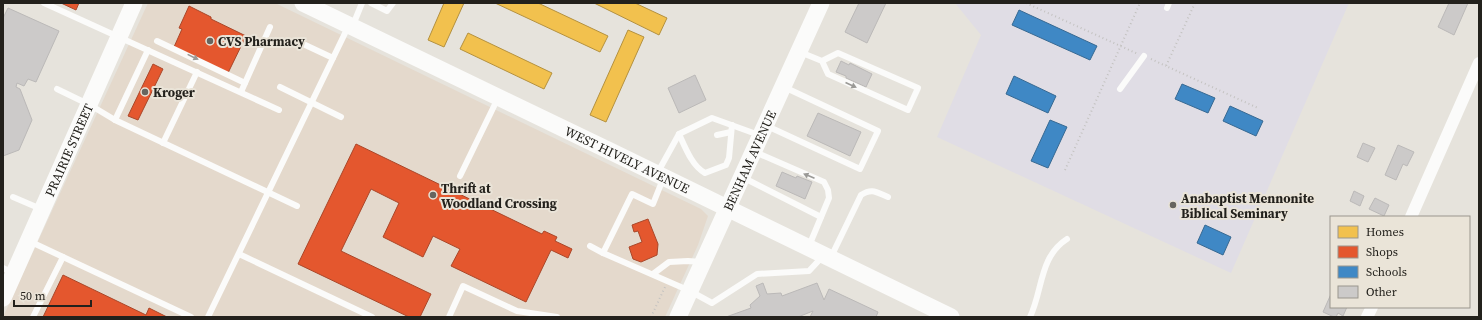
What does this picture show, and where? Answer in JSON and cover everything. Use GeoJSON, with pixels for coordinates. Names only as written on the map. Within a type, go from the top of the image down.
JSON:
{"type":"FeatureCollection","features":[{"type":"Feature","properties":{"kind":"street","name":"PRAIRIE STREET"},"geometry":{"type":"LineString","coordinates":[[3,298],[9,270],[29,241],[134,3]]}},
{"type":"Feature","properties":{"kind":"street","name":"BENHAM AVENUE"},"geometry":{"type":"LineString","coordinates":[[678,317],[821,3]]}},
{"type":"Feature","properties":{"kind":"street","name":"WEST HIVELY AVENUE"},"geometry":{"type":"LineString","coordinates":[[312,5],[350,26],[808,247],[945,316]]}},
{"type":"Feature","properties":{"kind":"street"},"geometry":{"type":"LineString","coordinates":[[1411,216],[1479,63]]}},
{"type":"Feature","properties":{"kind":"street"},"geometry":{"type":"LineString","coordinates":[[1367,317],[1372,308]]}},
{"type":"Feature","properties":{"kind":"lane"},"geometry":{"type":"LineString","coordinates":[[44,3],[279,110]]}},
{"type":"Feature","properties":{"kind":"lane"},"geometry":{"type":"LineString","coordinates":[[208,317],[333,58],[362,3]]}},
{"type":"Feature","properties":{"kind":"lane"},"geometry":{"type":"LineString","coordinates":[[371,3],[387,11],[393,3]]}},
{"type":"Feature","properties":{"kind":"lane"},"geometry":{"type":"LineString","coordinates":[[241,92],[270,27]]}},
{"type":"Feature","properties":{"kind":"lane"},"geometry":{"type":"LineString","coordinates":[[158,41],[245,83]]}},
{"type":"Feature","properties":{"kind":"lane"},"geometry":{"type":"LineString","coordinates":[[301,43],[333,58]]}},
{"type":"Feature","properties":{"kind":"lane"},"geometry":{"type":"LineString","coordinates":[[115,120],[148,50]]}},
{"type":"Feature","properties":{"kind":"lane"},"geometry":{"type":"LineString","coordinates":[[799,51],[822,62],[828,74],[908,110],[918,88],[838,53],[822,62]]}},
{"type":"Feature","properties":{"kind":"lane"},"geometry":{"type":"LineString","coordinates":[[1120,89],[1144,56]]}},
{"type":"Feature","properties":{"kind":"lane"},"geometry":{"type":"LineString","coordinates":[[163,143],[197,72]]}},
{"type":"Feature","properties":{"kind":"lane"},"geometry":{"type":"LineString","coordinates":[[280,87],[341,117]]}},
{"type":"Feature","properties":{"kind":"lane"},"geometry":{"type":"LineString","coordinates":[[603,253],[632,194],[653,204],[661,176],[678,134],[712,118],[732,125],[763,130],[860,169],[878,131],[782,87]]}},
{"type":"Feature","properties":{"kind":"lane"},"geometry":{"type":"LineString","coordinates":[[57,89],[90,105],[115,120],[297,206]]}},
{"type":"Feature","properties":{"kind":"lane"},"geometry":{"type":"LineString","coordinates":[[460,176],[498,97]]}},
{"type":"Feature","properties":{"kind":"lane"},"geometry":{"type":"LineString","coordinates":[[678,134],[689,148],[701,171],[705,173],[726,165],[729,158],[732,125]]}},
{"type":"Feature","properties":{"kind":"lane"},"geometry":{"type":"LineString","coordinates":[[717,135],[731,132]]}},
{"type":"Feature","properties":{"kind":"lane"},"geometry":{"type":"LineString","coordinates":[[723,150],[729,147]]}},
{"type":"Feature","properties":{"kind":"lane"},"geometry":{"type":"LineString","coordinates":[[753,151],[824,182],[828,190],[829,198],[808,247]]}},
{"type":"Feature","properties":{"kind":"lane"},"geometry":{"type":"LineString","coordinates":[[741,177],[821,217]]}},
{"type":"Feature","properties":{"kind":"lane"},"geometry":{"type":"LineString","coordinates":[[590,246],[690,291],[712,303],[757,274],[809,271],[827,257],[861,195],[867,191],[874,191],[888,197]]}},
{"type":"Feature","properties":{"kind":"lane"},"geometry":{"type":"LineString","coordinates":[[13,197],[43,210]]}},
{"type":"Feature","properties":{"kind":"lane"},"geometry":{"type":"LineString","coordinates":[[1030,317],[1044,269],[1054,250],[1058,245],[1067,239]]}},
{"type":"Feature","properties":{"kind":"lane"},"geometry":{"type":"LineString","coordinates":[[29,241],[191,317]]}},
{"type":"Feature","properties":{"kind":"lane"},"geometry":{"type":"LineString","coordinates":[[239,254],[372,317]]}},
{"type":"Feature","properties":{"kind":"lane"},"geometry":{"type":"LineString","coordinates":[[33,317],[63,257]]}},
{"type":"Feature","properties":{"kind":"lane"},"geometry":{"type":"LineString","coordinates":[[652,274],[669,262],[688,261],[703,263]]}},
{"type":"Feature","properties":{"kind":"lane"},"geometry":{"type":"LineString","coordinates":[[449,317],[463,286],[517,311],[557,317]]}},
{"type":"Feature","properties":{"kind":"path"},"geometry":{"type":"LineString","coordinates":[[1026,3],[1258,108]]}},
{"type":"Feature","properties":{"kind":"path"},"geometry":{"type":"LineString","coordinates":[[1065,170],[1140,3]]}},
{"type":"Feature","properties":{"kind":"path"},"geometry":{"type":"LineString","coordinates":[[1166,66],[1195,3]]}},
{"type":"Feature","properties":{"kind":"path"},"geometry":{"type":"LineString","coordinates":[[651,317],[668,281]]}},
{"type":"Feature","properties":{"kind":"shaded area"},"geometry":{"type":"Polygon","coordinates":[[[148,3],[275,3],[701,209],[708,216],[698,245],[665,317],[3,317],[148,3]]]}},
{"type":"Feature","properties":{"kind":"shaded area","name":"Anabaptist Mennonite Biblical Seminary"},"geometry":{"type":"Polygon","coordinates":[[[955,3],[1349,3],[1231,273],[937,137],[981,35],[955,3]]]}},
{"type":"Feature","properties":{"kind":"building: Homes"},"geometry":{"type":"Polygon","coordinates":[[[444,3],[464,3],[444,47],[428,40],[444,3]]]}},
{"type":"Feature","properties":{"kind":"building: Homes"},"geometry":{"type":"Polygon","coordinates":[[[495,3],[538,3],[608,36],[600,52],[495,3]]]}},
{"type":"Feature","properties":{"kind":"building: Homes"},"geometry":{"type":"Polygon","coordinates":[[[594,3],[635,3],[667,18],[659,35],[594,3]]]}},
{"type":"Feature","properties":{"kind":"building: Homes"},"geometry":{"type":"Polygon","coordinates":[[[628,30],[644,37],[606,122],[590,115],[628,30]]]}},
{"type":"Feature","properties":{"kind":"building: Homes"},"geometry":{"type":"Polygon","coordinates":[[[468,33],[552,73],[544,89],[460,49],[468,33]]]}},
{"type":"Feature","properties":{"kind":"building: Shops"},"geometry":{"type":"Polygon","coordinates":[[[61,3],[79,3],[76,10],[61,3]]]}},
{"type":"Feature","properties":{"kind":"building: Shops","name":"CVS Pharmacy"},"geometry":{"type":"Polygon","coordinates":[[[189,6],[211,17],[211,19],[246,36],[228,73],[174,47],[182,29],[179,28],[189,6]]]}},
{"type":"Feature","properties":{"kind":"building: Shops","name":"Kroger"},"geometry":{"type":"Polygon","coordinates":[[[153,64],[163,69],[138,120],[128,116],[153,64]]]}},
{"type":"Feature","properties":{"kind":"building: Shops"},"geometry":{"type":"Polygon","coordinates":[[[356,144],[542,234],[544,231],[557,237],[555,241],[572,249],[568,258],[551,250],[526,302],[451,266],[460,249],[433,236],[423,257],[383,237],[399,203],[371,189],[341,251],[431,294],[420,317],[409,317],[298,264],[356,144]]]}},
{"type":"Feature","properties":{"kind":"building: Shops"},"geometry":{"type":"Polygon","coordinates":[[[648,219],[658,244],[657,255],[641,262],[633,259],[629,247],[642,242],[638,231],[634,232],[632,225],[648,219]]]}},
{"type":"Feature","properties":{"kind":"building: Shops"},"geometry":{"type":"Polygon","coordinates":[[[63,275],[146,315],[149,308],[167,317],[43,317],[63,275]]]}},
{"type":"Feature","properties":{"kind":"building: Schools"},"geometry":{"type":"Polygon","coordinates":[[[1019,10],[1097,46],[1090,60],[1012,25],[1019,10]]]}},
{"type":"Feature","properties":{"kind":"building: Schools"},"geometry":{"type":"Polygon","coordinates":[[[1014,76],[1056,96],[1048,113],[1006,94],[1014,76]]]}},
{"type":"Feature","properties":{"kind":"building: Schools"},"geometry":{"type":"Polygon","coordinates":[[[1182,84],[1215,98],[1208,113],[1175,99],[1182,84]]]}},
{"type":"Feature","properties":{"kind":"building: Schools"},"geometry":{"type":"Polygon","coordinates":[[[1230,106],[1263,121],[1256,136],[1223,121],[1230,106]]]}},
{"type":"Feature","properties":{"kind":"building: Schools"},"geometry":{"type":"Polygon","coordinates":[[[1050,120],[1067,127],[1048,168],[1031,161],[1050,120]]]}},
{"type":"Feature","properties":{"kind":"building: Schools"},"geometry":{"type":"Polygon","coordinates":[[[1205,225],[1231,237],[1223,255],[1197,243],[1205,225]]]}},
{"type":"Feature","properties":{"kind":"building: Other"},"geometry":{"type":"Polygon","coordinates":[[[859,3],[886,3],[867,43],[845,32],[859,3]]]}},
{"type":"Feature","properties":{"kind":"building: Other"},"geometry":{"type":"Polygon","coordinates":[[[1449,3],[1468,3],[1454,35],[1438,27],[1449,3]]]}},
{"type":"Feature","properties":{"kind":"building: Other"},"geometry":{"type":"Polygon","coordinates":[[[8,8],[59,31],[36,82],[28,79],[24,86],[17,83],[16,87],[20,89],[32,120],[19,150],[3,156],[3,18],[8,8]]]}},
{"type":"Feature","properties":{"kind":"building: Other"},"geometry":{"type":"Polygon","coordinates":[[[841,61],[849,65],[850,63],[872,74],[866,87],[836,72],[841,61]]]}},
{"type":"Feature","properties":{"kind":"building: Other"},"geometry":{"type":"Polygon","coordinates":[[[695,75],[706,100],[679,113],[668,88],[695,75]]]}},
{"type":"Feature","properties":{"kind":"building: Other"},"geometry":{"type":"Polygon","coordinates":[[[818,113],[861,132],[850,156],[807,136],[818,113]]]}},
{"type":"Feature","properties":{"kind":"building: Other"},"geometry":{"type":"Polygon","coordinates":[[[1363,143],[1375,148],[1368,162],[1357,157],[1363,143]]]}},
{"type":"Feature","properties":{"kind":"building: Other"},"geometry":{"type":"Polygon","coordinates":[[[1398,145],[1414,152],[1407,166],[1403,164],[1396,180],[1385,175],[1398,145]]]}},
{"type":"Feature","properties":{"kind":"building: Other"},"geometry":{"type":"Polygon","coordinates":[[[782,172],[796,178],[797,176],[812,182],[805,199],[776,186],[782,172]]]}},
{"type":"Feature","properties":{"kind":"building: Other"},"geometry":{"type":"Polygon","coordinates":[[[1354,191],[1364,196],[1360,206],[1350,201],[1354,191]]]}},
{"type":"Feature","properties":{"kind":"building: Other"},"geometry":{"type":"Polygon","coordinates":[[[1375,198],[1389,205],[1384,216],[1369,209],[1375,198]]]}},
{"type":"Feature","properties":{"kind":"building: Other"},"geometry":{"type":"Polygon","coordinates":[[[763,283],[767,294],[781,293],[782,296],[817,283],[824,300],[829,289],[878,312],[876,317],[810,317],[813,311],[798,317],[726,317],[751,308],[750,305],[760,296],[756,286],[763,283]]]}},
{"type":"Feature","properties":{"kind":"building: Other"},"geometry":{"type":"Polygon","coordinates":[[[1330,296],[1330,308],[1347,308],[1343,316],[1338,313],[1336,317],[1334,317],[1323,312],[1330,296]]]}},
{"type":"Feature","properties":{"kind":"place","name":"CVS Pharmacy"},"geometry":{"type":"Point","coordinates":[210,41]}},
{"type":"Feature","properties":{"kind":"place","name":"Kroger"},"geometry":{"type":"Point","coordinates":[145,92]}},
{"type":"Feature","properties":{"kind":"place","name":"Thrift at Woodland Crossing"},"geometry":{"type":"Point","coordinates":[433,195]}},
{"type":"Feature","properties":{"kind":"place","name":"Anabaptist Mennonite Biblical Seminary"},"geometry":{"type":"Point","coordinates":[1173,205]}}]}
